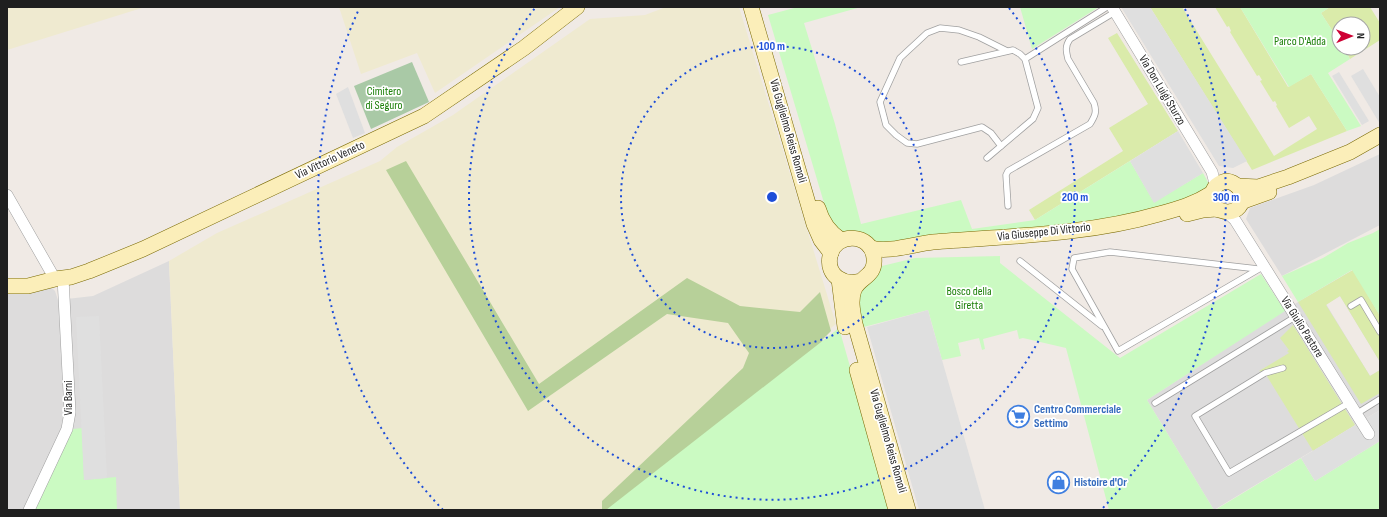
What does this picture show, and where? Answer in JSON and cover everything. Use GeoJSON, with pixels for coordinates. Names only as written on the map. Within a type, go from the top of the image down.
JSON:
{"type":"FeatureCollection","features":[{"type":"Feature","properties":{"kind":"street","name":"Via Vittorio Veneto"},"geometry":{"type":"LineString","coordinates":[[7,286],[28,286],[84,273],[143,249],[424,116],[524,48],[577,7]]}},
{"type":"Feature","properties":{"kind":"street","name":"Via Guglielmo Reiss Romoli"},"geometry":{"type":"LineString","coordinates":[[751,7],[814,224],[821,240],[830,253]]}},
{"type":"Feature","properties":{"kind":"street","name":"Via Guglielmo Reiss Romoli"},"geometry":{"type":"LineString","coordinates":[[759,7],[820,215],[832,234],[841,240]]}},
{"type":"Feature","properties":{"kind":"street","name":"Via Don Luigi Sturzo"},"geometry":{"type":"LineString","coordinates":[[1111,9],[1212,172],[1223,187]]}},
{"type":"Feature","properties":{"kind":"street"},"geometry":{"type":"LineString","coordinates":[[1223,187],[1258,187],[1315,167],[1350,152],[1380,135]]}},
{"type":"Feature","properties":{"kind":"street","name":"Via Giuseppe Di Vittorio"},"geometry":{"type":"LineString","coordinates":[[874,265],[888,258],[914,252],[1036,242],[1122,231],[1203,210],[1231,210],[1354,159],[1380,143]]}},
{"type":"Feature","properties":{"kind":"street"},"geometry":{"type":"LineString","coordinates":[[1223,187],[1242,195],[1231,210],[1212,202],[1223,187]]}},
{"type":"Feature","properties":{"kind":"street","name":"Via Giuseppe Di Vittorio"},"geometry":{"type":"LineString","coordinates":[[871,248],[887,250],[931,242],[1043,233],[1135,221],[1199,202],[1223,187]]}},
{"type":"Feature","properties":{"kind":"street"},"geometry":{"type":"LineString","coordinates":[[7,195],[59,278]]}},
{"type":"Feature","properties":{"kind":"street","name":"Via Giulio Pastore"},"geometry":{"type":"LineString","coordinates":[[1231,210],[1261,268],[1295,317],[1368,434]]}},
{"type":"Feature","properties":{"kind":"street"},"geometry":{"type":"LineString","coordinates":[[847,238],[860,239],[871,248],[874,265],[872,272],[861,281],[854,283],[846,282],[833,274],[829,260],[830,253],[834,246],[841,240],[847,238]]}},
{"type":"Feature","properties":{"kind":"street"},"geometry":{"type":"LineString","coordinates":[[7,277],[28,276],[59,278]]}},
{"type":"Feature","properties":{"kind":"street","name":"Via Barni"},"geometry":{"type":"LineString","coordinates":[[29,510],[67,429],[70,412],[59,278]]}},
{"type":"Feature","properties":{"kind":"street","name":"Via Guglielmo Reiss Romoli"},"geometry":{"type":"LineString","coordinates":[[839,279],[845,327],[896,506]]}},
{"type":"Feature","properties":{"kind":"street","name":"Via Guglielmo Reiss Romoli"},"geometry":{"type":"LineString","coordinates":[[861,281],[854,289],[852,300],[854,324],[908,510]]}},
{"type":"Feature","properties":{"kind":"lane"},"geometry":{"type":"LineString","coordinates":[[1025,59],[1111,9]]}},
{"type":"Feature","properties":{"kind":"lane"},"geometry":{"type":"LineString","coordinates":[[1008,206],[1006,175],[1008,171],[1090,124],[1094,118],[1096,110],[1094,103],[1068,59],[1066,45],[1070,39],[1111,9]]}},
{"type":"Feature","properties":{"kind":"lane"},"geometry":{"type":"LineString","coordinates":[[1002,146],[991,133],[982,127],[923,143],[916,144],[907,142],[896,135],[886,125],[880,102],[900,58],[927,33],[940,28],[959,30],[979,37],[1007,51]]}},
{"type":"Feature","properties":{"kind":"lane"},"geometry":{"type":"LineString","coordinates":[[961,62],[1013,50],[1025,59],[1038,108],[1034,119],[987,158]]}},
{"type":"Feature","properties":{"kind":"lane"},"geometry":{"type":"LineString","coordinates":[[1110,252],[1261,268],[1118,351],[1072,269],[1074,258],[1110,252]]}},
{"type":"Feature","properties":{"kind":"lane"},"geometry":{"type":"LineString","coordinates":[[1020,261],[1106,329]]}},
{"type":"Feature","properties":{"kind":"lane"},"geometry":{"type":"LineString","coordinates":[[1351,306],[1361,300],[1380,332]]}},
{"type":"Feature","properties":{"kind":"lane"},"geometry":{"type":"LineString","coordinates":[[1156,404],[1295,317]]}},
{"type":"Feature","properties":{"kind":"lane"},"geometry":{"type":"LineString","coordinates":[[1283,368],[1265,373],[1195,416],[1229,473],[1349,403]]}},
{"type":"Feature","properties":{"kind":"lane"},"geometry":{"type":"LineString","coordinates":[[1356,414],[1380,399]]}},
{"type":"Feature","properties":{"kind":"shaded area"},"geometry":{"type":"Polygon","coordinates":[[[7,7],[145,7],[7,50],[7,7]]]}},
{"type":"Feature","properties":{"kind":"shaded area"},"geometry":{"type":"Polygon","coordinates":[[[339,7],[560,7],[435,93],[417,53],[361,74],[339,7]]]}},
{"type":"Feature","properties":{"kind":"shaded area"},"geometry":{"type":"Polygon","coordinates":[[[666,7],[739,7],[836,324],[601,510],[180,510],[169,261],[217,233],[380,161],[397,147],[453,115],[590,19],[645,15],[666,7]]]}},
{"type":"Feature","properties":{"kind":"shaded area"},"geometry":{"type":"Polygon","coordinates":[[[1121,7],[1150,7],[1247,161],[1233,168],[1219,166],[1121,7]]]}},
{"type":"Feature","properties":{"kind":"shaded area"},"geometry":{"type":"Polygon","coordinates":[[[1363,69],[1380,97],[1380,124],[1351,76],[1363,69]]]}},
{"type":"Feature","properties":{"kind":"shaded area"},"geometry":{"type":"Polygon","coordinates":[[[1339,72],[1369,121],[1362,125],[1332,76],[1339,72]]]}},
{"type":"Feature","properties":{"kind":"shaded area"},"geometry":{"type":"Polygon","coordinates":[[[348,87],[365,133],[353,138],[336,94],[348,87]]]}},
{"type":"Feature","properties":{"kind":"shaded area"},"geometry":{"type":"Polygon","coordinates":[[[1178,131],[1203,173],[1154,203],[1130,161],[1178,131]]]}},
{"type":"Feature","properties":{"kind":"shaded area"},"geometry":{"type":"Polygon","coordinates":[[[1380,154],[1380,225],[1282,276],[1246,219],[1250,208],[1314,185],[1380,154]]]}},
{"type":"Feature","properties":{"kind":"shaded area"},"geometry":{"type":"Polygon","coordinates":[[[169,261],[180,510],[7,510],[7,289],[51,287],[55,291],[58,300],[93,296],[169,261]]]}},
{"type":"Feature","properties":{"kind":"shaded area"},"geometry":{"type":"Polygon","coordinates":[[[1353,270],[1380,316],[1380,362],[1340,296],[1326,304],[1370,376],[1380,370],[1380,410],[1214,510],[1147,400],[1298,302],[1353,270]]]}},
{"type":"Feature","properties":{"kind":"shaded area"},"geometry":{"type":"Polygon","coordinates":[[[928,310],[985,510],[919,510],[867,327],[928,310]]]}},
{"type":"Feature","properties":{"kind":"shaded area"},"geometry":{"type":"Polygon","coordinates":[[[99,316],[107,478],[84,480],[76,317],[99,316]]]}},
{"type":"Feature","properties":{"kind":"shaded area"},"geometry":{"type":"Polygon","coordinates":[[[1380,410],[1380,441],[1315,481],[1301,458],[1380,410]]]}},
{"type":"Feature","properties":{"kind":"green space"},"geometry":{"type":"Polygon","coordinates":[[[798,7],[861,7],[804,23],[835,124],[861,224],[961,200],[972,229],[1035,220],[1130,161],[1154,202],[1203,173],[1209,184],[1206,191],[1181,204],[1056,228],[876,244],[842,234],[830,223],[768,15],[798,7]]]}},
{"type":"Feature","properties":{"kind":"green space"},"geometry":{"type":"Polygon","coordinates":[[[1020,7],[1099,7],[1032,49],[1020,7]]]}},
{"type":"Feature","properties":{"kind":"green space"},"geometry":{"type":"Polygon","coordinates":[[[1150,7],[1182,7],[1274,156],[1317,129],[1309,116],[1289,128],[1276,106],[1275,101],[1273,102],[1260,81],[1262,80],[1259,75],[1257,76],[1230,32],[1229,26],[1227,27],[1215,7],[1240,7],[1288,87],[1311,74],[1347,131],[1252,170],[1150,7]]]}},
{"type":"Feature","properties":{"kind":"green space","name":"Parco D'Adda"},"geometry":{"type":"Polygon","coordinates":[[[1240,7],[1330,7],[1321,13],[1331,29],[1331,56],[1348,56],[1350,59],[1328,73],[1361,126],[1347,131],[1311,74],[1289,87],[1240,7]]]}},
{"type":"Feature","properties":{"kind":"green space"},"geometry":{"type":"Polygon","coordinates":[[[1330,7],[1370,7],[1380,23],[1380,40],[1371,46],[1371,16],[1331,16],[1331,29],[1321,13],[1330,7]]]}},
{"type":"Feature","properties":{"kind":"green space"},"geometry":{"type":"Polygon","coordinates":[[[1117,33],[1178,131],[1035,220],[1029,210],[1123,151],[1109,128],[1148,104],[1108,38],[1117,33]]]}},
{"type":"Feature","properties":{"kind":"green space","name":"Cimitero di Seguro"},"geometry":{"type":"Polygon","coordinates":[[[412,62],[429,102],[371,129],[354,86],[412,62]]]}},
{"type":"Feature","properties":{"kind":"green space"},"geometry":{"type":"Polygon","coordinates":[[[406,161],[539,384],[687,278],[740,306],[800,312],[820,292],[831,331],[822,340],[876,510],[602,510],[602,501],[743,368],[749,353],[728,323],[667,314],[528,411],[386,170],[406,161]]]}},
{"type":"Feature","properties":{"kind":"green space"},"geometry":{"type":"Polygon","coordinates":[[[1380,229],[1380,316],[1352,270],[1298,302],[1282,276],[1323,258],[1348,243],[1380,229]]]}},
{"type":"Feature","properties":{"kind":"green space","name":"Bosco della Giretta"},"geometry":{"type":"Polygon","coordinates":[[[1000,256],[1000,263],[1120,358],[1261,274],[1285,311],[1147,400],[1214,510],[1109,510],[1066,348],[1023,338],[1019,339],[1017,330],[983,339],[985,349],[982,350],[979,338],[958,343],[961,356],[942,360],[928,310],[860,328],[856,293],[877,276],[882,266],[915,258],[1000,256]]]}},
{"type":"Feature","properties":{"kind":"green space"},"geometry":{"type":"Polygon","coordinates":[[[1353,270],[1380,316],[1380,362],[1340,296],[1326,305],[1370,376],[1380,370],[1380,393],[1361,404],[1298,302],[1353,270]]]}},
{"type":"Feature","properties":{"kind":"green space"},"geometry":{"type":"Polygon","coordinates":[[[1293,325],[1355,425],[1313,451],[1265,373],[1259,371],[1289,353],[1287,351],[1289,350],[1280,338],[1293,325]]]}},
{"type":"Feature","properties":{"kind":"green space"},"geometry":{"type":"Polygon","coordinates":[[[839,328],[891,510],[606,510],[839,328]]]}},
{"type":"Feature","properties":{"kind":"green space"},"geometry":{"type":"Polygon","coordinates":[[[82,428],[84,480],[116,477],[117,510],[34,510],[73,429],[82,428]]]}},
{"type":"Feature","properties":{"kind":"green space"},"geometry":{"type":"Polygon","coordinates":[[[1380,441],[1380,510],[1215,510],[1301,458],[1315,481],[1380,441]]]}},
{"type":"Feature","properties":{"kind":"place","name":"Centro Commerciale Settimo"},"geometry":{"type":"Point","coordinates":[1019,416]}},
{"type":"Feature","properties":{"kind":"place","name":"Histoire d'Or"},"geometry":{"type":"Point","coordinates":[1059,482]}}]}
